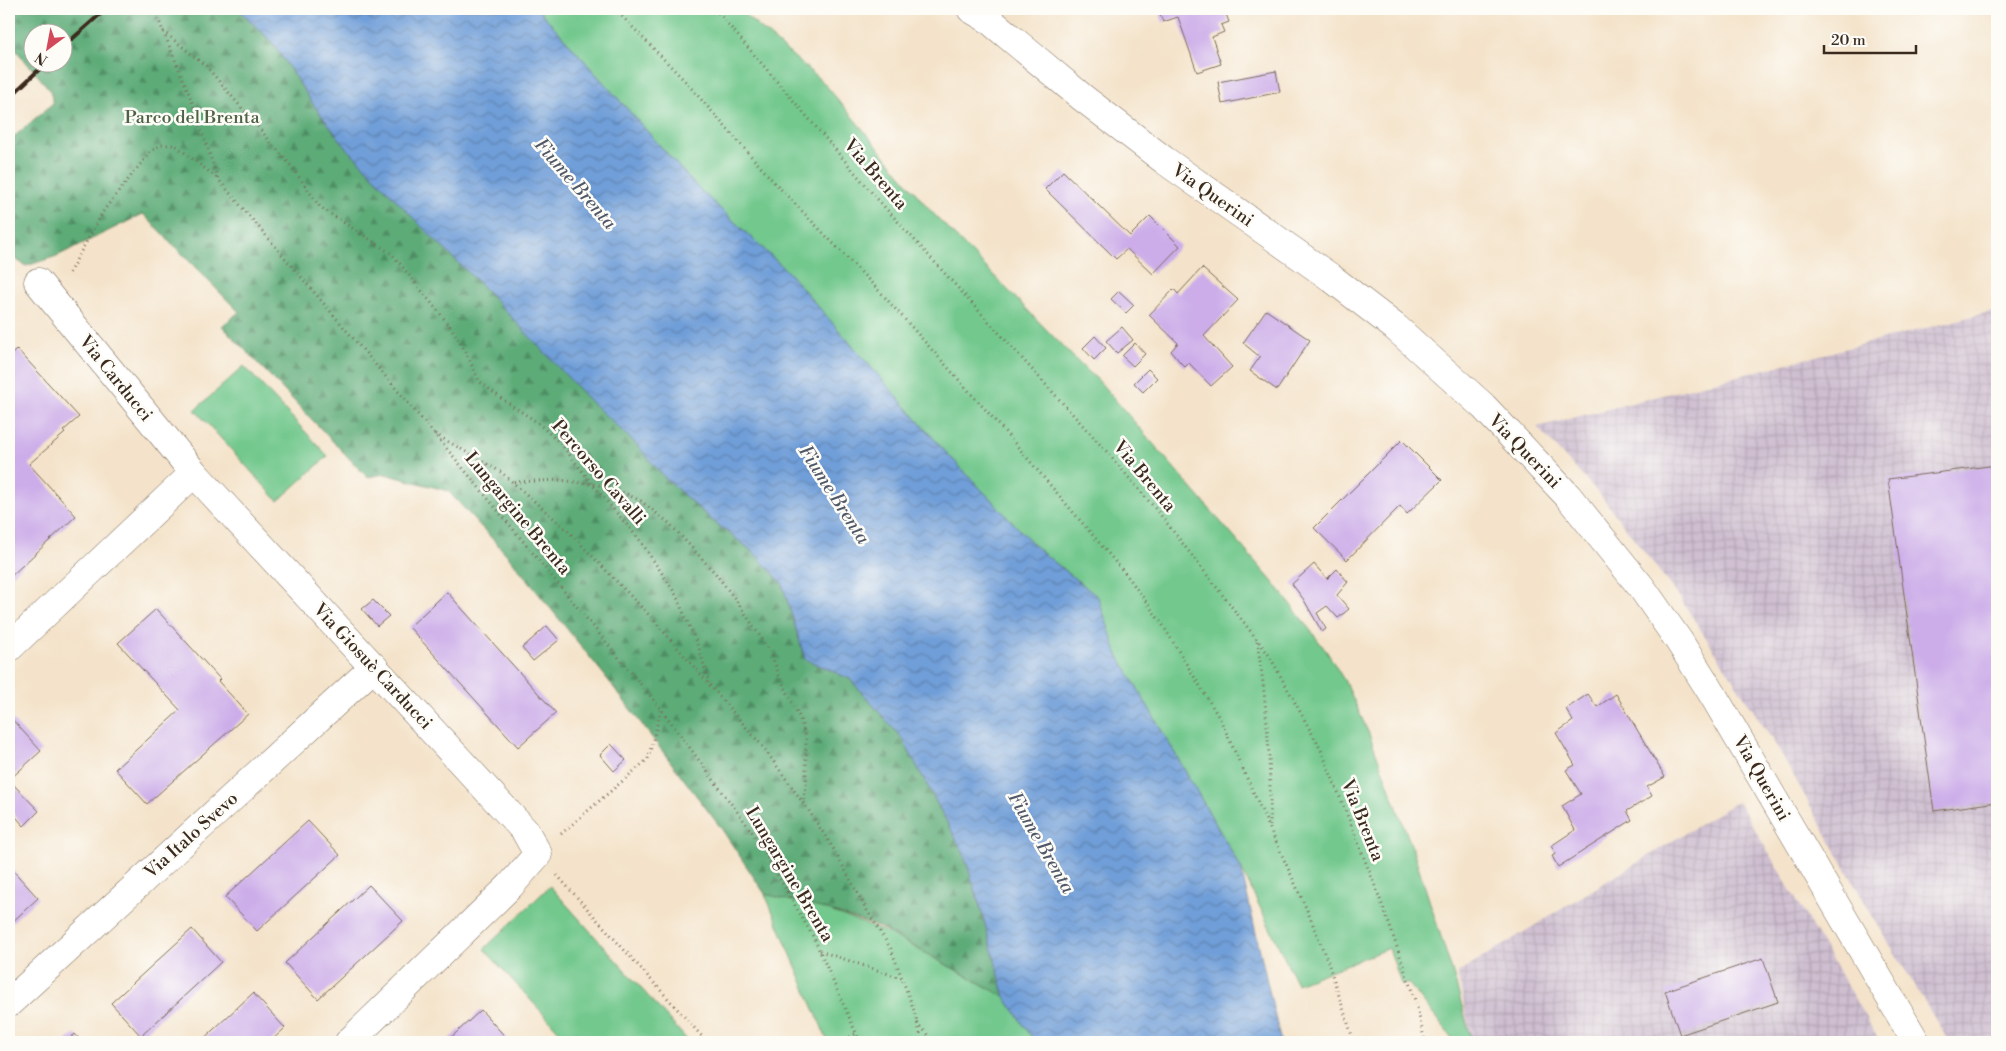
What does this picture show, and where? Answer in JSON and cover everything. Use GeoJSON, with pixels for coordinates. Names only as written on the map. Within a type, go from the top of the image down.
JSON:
{"type":"FeatureCollection","features":[{"type":"Feature","properties":{"kind":"street","name":"Via Querini"},"geometry":{"type":"LineString","coordinates":[[971,9],[988,19],[1084,98],[1164,160],[1330,277],[1395,328],[1483,406],[1567,494],[1642,588],[1679,641],[1718,703],[1916,1042]]}},
{"type":"Feature","properties":{"kind":"street","name":"Via Carducci"},"geometry":{"type":"LineString","coordinates":[[45,292],[194,473]]}},
{"type":"Feature","properties":{"kind":"street"},"geometry":{"type":"LineString","coordinates":[[9,648],[194,473]]}},
{"type":"Feature","properties":{"kind":"street","name":"Via Giosuè Carducci"},"geometry":{"type":"LineString","coordinates":[[194,473],[525,830],[538,854]]}},
{"type":"Feature","properties":{"kind":"street","name":"Via Italo Svevo"},"geometry":{"type":"LineString","coordinates":[[9,1003],[374,668]]}},
{"type":"Feature","properties":{"kind":"street"},"geometry":{"type":"LineString","coordinates":[[350,1042],[510,886],[538,854]]}},
{"type":"Feature","properties":{"kind":"path","name":"Lungargine Brenta"},"geometry":{"type":"LineString","coordinates":[[154,9],[190,96],[218,179],[433,433],[661,709],[753,833],[819,950],[860,1042]]}},
{"type":"Feature","properties":{"kind":"path"},"geometry":{"type":"LineString","coordinates":[[615,9],[685,81],[768,175],[883,295],[1000,426],[1129,578],[1162,624],[1220,719],[1307,910],[1328,962],[1354,1042]]}},
{"type":"Feature","properties":{"kind":"path","name":"Via Brenta"},"geometry":{"type":"LineString","coordinates":[[715,9],[894,217],[1112,458],[1159,513],[1268,655],[1320,750],[1385,912],[1416,1004],[1426,1042]]}},
{"type":"Feature","properties":{"kind":"path","name":"Percorso Cavalli"},"geometry":{"type":"LineString","coordinates":[[163,30],[206,66],[292,167],[320,207],[392,254],[450,326],[466,352],[479,381],[537,422],[562,445],[593,485],[640,539],[675,593],[700,651],[709,683]]}},
{"type":"Feature","properties":{"kind":"path"},"geometry":{"type":"LineString","coordinates":[[45,292],[104,210],[150,152],[160,146],[175,145],[218,179]]}},
{"type":"Feature","properties":{"kind":"path"},"geometry":{"type":"LineString","coordinates":[[433,433],[478,458],[513,482],[568,531],[610,573],[709,683],[763,747],[834,848],[868,912],[892,949],[915,1013],[922,1042]]}},
{"type":"Feature","properties":{"kind":"path"},"geometry":{"type":"LineString","coordinates":[[513,482],[560,480],[612,487],[641,501],[669,523],[716,574],[738,602],[771,653],[779,675],[799,716],[806,737],[806,788],[803,803]]}},
{"type":"Feature","properties":{"kind":"path"},"geometry":{"type":"LineString","coordinates":[[1257,640],[1264,685],[1267,722],[1270,830]]}},
{"type":"Feature","properties":{"kind":"path"},"geometry":{"type":"LineString","coordinates":[[661,709],[648,759],[538,854],[707,1042]]}},
{"type":"Feature","properties":{"kind":"path"},"geometry":{"type":"LineString","coordinates":[[819,950],[902,978]]}},
{"type":"Feature","properties":{"kind":"path"},"geometry":{"type":"LineString","coordinates":[[916,1022],[934,1042]]}},
{"type":"Feature","properties":{"kind":"path"},"geometry":{"type":"LineString","coordinates":[[841,1042],[857,1033]]}},
{"type":"Feature","properties":{"kind":"shaded area"},"geometry":{"type":"Polygon","coordinates":[[[1997,310],[1997,1042],[1949,1042],[1873,917],[1779,750],[1680,598],[1601,496],[1537,427],[1997,310]]]}},
{"type":"Feature","properties":{"kind":"shaded area"},"geometry":{"type":"Polygon","coordinates":[[[1738,801],[1880,1042],[1472,1042],[1457,973],[1738,801]]]}},
{"type":"Feature","properties":{"kind":"green space","name":"Parco del Brenta"},"geometry":{"type":"Polygon","coordinates":[[[9,9],[238,9],[272,42],[315,107],[345,146],[420,225],[486,290],[590,400],[636,444],[666,479],[713,521],[751,550],[782,583],[805,659],[850,679],[902,738],[963,852],[1005,997],[881,928],[825,909],[765,894],[721,828],[605,676],[509,557],[448,491],[385,474],[367,477],[222,326],[239,312],[143,214],[57,256],[26,266],[9,255],[9,141],[53,103],[50,90],[35,72],[72,72],[72,22],[22,22],[22,57],[9,42],[9,9]]]}},
{"type":"Feature","properties":{"kind":"green space"},"geometry":{"type":"Polygon","coordinates":[[[538,9],[738,9],[824,83],[930,210],[1082,366],[1098,380],[1278,588],[1327,652],[1347,685],[1369,734],[1413,850],[1454,977],[1472,1042],[1455,1042],[1409,984],[1401,984],[1389,948],[1297,984],[1241,868],[1117,653],[1098,597],[1038,549],[941,447],[787,271],[695,185],[538,9]]]}},
{"type":"Feature","properties":{"kind":"green space"},"geometry":{"type":"Polygon","coordinates":[[[244,366],[328,456],[278,501],[195,410],[244,366]]]}},
{"type":"Feature","properties":{"kind":"green space"},"geometry":{"type":"Polygon","coordinates":[[[550,886],[689,1042],[569,1042],[484,949],[550,886]]]}},
{"type":"Feature","properties":{"kind":"green space"},"geometry":{"type":"Polygon","coordinates":[[[765,894],[825,909],[890,934],[1005,997],[1035,1042],[828,1042],[765,894]]]}},
{"type":"Feature","properties":{"kind":"water","name":"Fiume Brenta"},"geometry":{"type":"Polygon","coordinates":[[[238,9],[538,9],[695,185],[787,271],[941,447],[1038,549],[1098,597],[1117,653],[1241,868],[1281,1042],[1035,1042],[1005,997],[963,852],[902,738],[850,679],[805,659],[782,583],[751,550],[713,521],[666,479],[636,444],[590,401],[486,290],[420,225],[345,146],[315,107],[272,42],[238,9]]]}},
{"type":"Feature","properties":{"kind":"building"},"geometry":{"type":"Polygon","coordinates":[[[1158,9],[1224,9],[1229,22],[1221,25],[1224,32],[1212,37],[1221,64],[1197,72],[1178,17],[1163,22],[1158,9]]]}},
{"type":"Feature","properties":{"kind":"building"},"geometry":{"type":"Polygon","coordinates":[[[1276,71],[1280,92],[1222,104],[1218,82],[1276,71]]]}},
{"type":"Feature","properties":{"kind":"building"},"geometry":{"type":"Polygon","coordinates":[[[1063,171],[1130,236],[1150,216],[1180,246],[1153,274],[1127,249],[1116,259],[1045,189],[1063,171]]]}},
{"type":"Feature","properties":{"kind":"building"},"geometry":{"type":"Polygon","coordinates":[[[1202,268],[1238,300],[1204,336],[1232,367],[1211,386],[1189,363],[1185,367],[1180,362],[1171,351],[1178,343],[1149,315],[1174,289],[1178,294],[1202,268]]]}},
{"type":"Feature","properties":{"kind":"building"},"geometry":{"type":"Polygon","coordinates":[[[1119,291],[1134,305],[1126,313],[1111,299],[1119,291]]]}},
{"type":"Feature","properties":{"kind":"building"},"geometry":{"type":"Polygon","coordinates":[[[1266,310],[1310,340],[1277,390],[1250,371],[1260,357],[1243,343],[1266,310]]]}},
{"type":"Feature","properties":{"kind":"building"},"geometry":{"type":"Polygon","coordinates":[[[1122,327],[1133,340],[1117,353],[1106,341],[1122,327]]]}},
{"type":"Feature","properties":{"kind":"building"},"geometry":{"type":"Polygon","coordinates":[[[1095,336],[1106,348],[1094,360],[1083,348],[1095,336]]]}},
{"type":"Feature","properties":{"kind":"building"},"geometry":{"type":"Polygon","coordinates":[[[1135,343],[1145,354],[1133,366],[1122,356],[1135,343]]]}},
{"type":"Feature","properties":{"kind":"building"},"geometry":{"type":"Polygon","coordinates":[[[17,349],[79,417],[63,431],[65,433],[29,464],[76,516],[9,578],[9,357],[17,349]]]}},
{"type":"Feature","properties":{"kind":"building"},"geometry":{"type":"Polygon","coordinates":[[[1148,369],[1157,378],[1143,392],[1134,383],[1148,369]]]}},
{"type":"Feature","properties":{"kind":"building"},"geometry":{"type":"Polygon","coordinates":[[[1402,440],[1442,480],[1407,514],[1400,506],[1347,560],[1314,528],[1402,440]]]}},
{"type":"Feature","properties":{"kind":"building"},"geometry":{"type":"Polygon","coordinates":[[[1997,465],[1997,802],[1934,811],[1888,479],[1997,465]]]}},
{"type":"Feature","properties":{"kind":"building"},"geometry":{"type":"Polygon","coordinates":[[[1314,564],[1327,579],[1337,569],[1348,582],[1337,595],[1349,609],[1338,618],[1327,606],[1317,613],[1326,629],[1322,632],[1304,600],[1292,584],[1314,564]]]}},
{"type":"Feature","properties":{"kind":"building"},"geometry":{"type":"Polygon","coordinates":[[[447,592],[556,713],[518,747],[409,627],[447,592]]]}},
{"type":"Feature","properties":{"kind":"building"},"geometry":{"type":"Polygon","coordinates":[[[373,600],[389,616],[377,626],[362,609],[373,600]]]}},
{"type":"Feature","properties":{"kind":"building"},"geometry":{"type":"Polygon","coordinates":[[[156,609],[220,679],[218,681],[248,714],[147,804],[115,769],[180,710],[118,643],[156,609]]]}},
{"type":"Feature","properties":{"kind":"building"},"geometry":{"type":"Polygon","coordinates":[[[547,626],[559,640],[533,661],[522,648],[547,626]]]}},
{"type":"Feature","properties":{"kind":"building"},"geometry":{"type":"Polygon","coordinates":[[[1588,694],[1597,707],[1616,694],[1665,777],[1647,787],[1652,796],[1627,811],[1632,820],[1558,867],[1552,856],[1556,854],[1551,846],[1575,830],[1562,806],[1581,794],[1566,770],[1575,765],[1556,733],[1573,721],[1566,709],[1588,694]]]}},
{"type":"Feature","properties":{"kind":"building"},"geometry":{"type":"Polygon","coordinates":[[[9,716],[41,751],[9,780],[9,716]]]}},
{"type":"Feature","properties":{"kind":"building"},"geometry":{"type":"Polygon","coordinates":[[[611,744],[626,760],[614,771],[600,755],[611,744]]]}},
{"type":"Feature","properties":{"kind":"building"},"geometry":{"type":"Polygon","coordinates":[[[9,780],[39,811],[24,826],[9,809],[9,780]]]}},
{"type":"Feature","properties":{"kind":"building"},"geometry":{"type":"Polygon","coordinates":[[[308,821],[340,855],[257,931],[225,897],[308,821]]]}},
{"type":"Feature","properties":{"kind":"building"},"geometry":{"type":"Polygon","coordinates":[[[9,866],[38,898],[9,925],[9,866]]]}},
{"type":"Feature","properties":{"kind":"building"},"geometry":{"type":"Polygon","coordinates":[[[369,885],[403,921],[318,999],[285,963],[369,885]]]}},
{"type":"Feature","properties":{"kind":"building"},"geometry":{"type":"Polygon","coordinates":[[[192,929],[221,962],[141,1036],[111,1003],[192,929]]]}},
{"type":"Feature","properties":{"kind":"building"},"geometry":{"type":"Polygon","coordinates":[[[1763,958],[1778,1002],[1680,1035],[1665,991],[1763,958]]]}},
{"type":"Feature","properties":{"kind":"building"},"geometry":{"type":"Polygon","coordinates":[[[253,993],[285,1028],[270,1042],[200,1042],[253,993]]]}},
{"type":"Feature","properties":{"kind":"building"},"geometry":{"type":"Polygon","coordinates":[[[481,1010],[510,1042],[446,1042],[481,1010]]]}},
{"type":"Feature","properties":{"kind":"building"},"geometry":{"type":"Polygon","coordinates":[[[75,1034],[82,1042],[65,1042],[75,1034]]]}},
{"type":"Feature","properties":{"kind":"railway"},"geometry":{"type":"LineString","coordinates":[[72,39],[106,9]]}},
{"type":"Feature","properties":{"kind":"railway"},"geometry":{"type":"LineString","coordinates":[[9,98],[36,72]]}}]}
